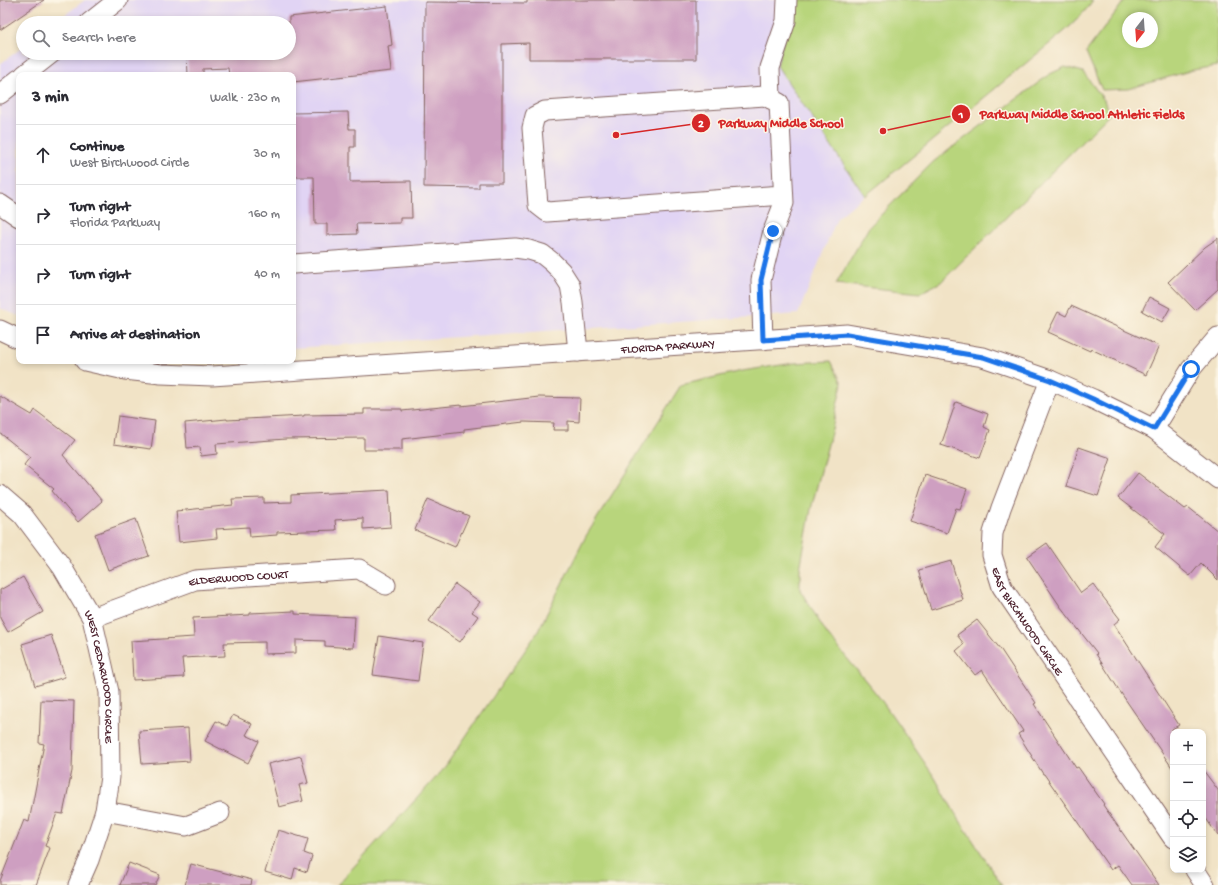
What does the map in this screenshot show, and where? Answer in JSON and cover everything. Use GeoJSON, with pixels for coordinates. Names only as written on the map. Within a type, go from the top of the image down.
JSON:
{"type":"FeatureCollection","features":[{"type":"Feature","properties":{"kind":"street"},"geometry":{"type":"LineString","coordinates":[[98,16],[118,0]]}},
{"type":"Feature","properties":{"kind":"street"},"geometry":{"type":"LineString","coordinates":[[771,99],[770,68],[786,21],[787,0]]}},
{"type":"Feature","properties":{"kind":"street"},"geometry":{"type":"LineString","coordinates":[[28,72],[43,60]]}},
{"type":"Feature","properties":{"kind":"street"},"geometry":{"type":"LineString","coordinates":[[0,94],[16,81]]}},
{"type":"Feature","properties":{"kind":"street"},"geometry":{"type":"LineString","coordinates":[[763,340],[761,280],[773,231],[784,202],[779,103],[765,96],[545,111],[535,116],[532,128],[538,205],[547,212],[783,195]]}},
{"type":"Feature","properties":{"kind":"street"},"geometry":{"type":"LineString","coordinates":[[0,204],[16,215]]}},
{"type":"Feature","properties":{"kind":"street"},"geometry":{"type":"LineString","coordinates":[[296,264],[515,248],[542,254],[561,271],[570,285],[578,352]]}},
{"type":"Feature","properties":{"kind":"street"},"geometry":{"type":"LineString","coordinates":[[0,330],[16,338]]}},
{"type":"Feature","properties":{"kind":"street","name":"FLORIDA PARKWAY"},"geometry":{"type":"LineString","coordinates":[[99,364],[132,371],[212,376],[847,334],[983,357],[1050,380],[1154,429],[1218,479]]}},
{"type":"Feature","properties":{"kind":"street"},"geometry":{"type":"LineString","coordinates":[[1154,429],[1191,369],[1218,337]]}},
{"type":"Feature","properties":{"kind":"street","name":"EAST BIRCHWOOD CIRCLE"},"geometry":{"type":"LineString","coordinates":[[1050,380],[1001,508],[993,533],[992,555],[1002,587],[1172,837]]}},
{"type":"Feature","properties":{"kind":"street","name":"WEST CEDARWOOD CIRCLE"},"geometry":{"type":"LineString","coordinates":[[0,494],[22,514],[62,567],[92,618],[109,692],[110,777],[105,811],[89,860],[78,885]]}},
{"type":"Feature","properties":{"kind":"street","name":"ELDERWOOD COURT"},"geometry":{"type":"LineString","coordinates":[[92,618],[195,580],[359,569],[386,585]]}},
{"type":"Feature","properties":{"kind":"street"},"geometry":{"type":"LineString","coordinates":[[105,811],[186,826],[220,813]]}},
{"type":"Feature","properties":{"kind":"street"},"geometry":{"type":"LineString","coordinates":[[1197,873],[1205,885]]}},
{"type":"Feature","properties":{"kind":"shaded area"},"geometry":{"type":"Polygon","coordinates":[[[85,0],[1093,0],[1076,21],[1065,31],[837,218],[798,314],[296,348],[296,72],[16,72],[16,315],[0,308],[0,64],[16,52],[16,60],[296,60],[296,16],[63,16],[85,0]]]}},
{"type":"Feature","properties":{"kind":"green space"},"geometry":{"type":"Polygon","coordinates":[[[793,0],[1093,0],[1080,17],[1065,31],[865,196],[777,66],[793,0]]]}},
{"type":"Feature","properties":{"kind":"green space"},"geometry":{"type":"Polygon","coordinates":[[[1125,0],[1218,0],[1218,66],[1193,70],[1128,89],[1102,90],[1086,52],[1125,0]]]}},
{"type":"Feature","properties":{"kind":"green space"},"geometry":{"type":"Polygon","coordinates":[[[1065,67],[1083,72],[1104,100],[1109,115],[941,282],[920,293],[836,284],[869,227],[933,162],[1050,74],[1065,67]]]}},
{"type":"Feature","properties":{"kind":"green space"},"geometry":{"type":"Polygon","coordinates":[[[831,361],[842,383],[832,429],[811,509],[800,569],[800,590],[827,634],[879,697],[903,731],[935,778],[955,813],[1002,885],[337,885],[442,771],[537,633],[586,536],[681,385],[742,371],[794,363],[831,361]]]}},
{"type":"Feature","properties":{"kind":"building"},"geometry":{"type":"Polygon","coordinates":[[[0,0],[44,0],[21,16],[16,16],[16,19],[0,30],[0,0]]]}},
{"type":"Feature","properties":{"kind":"building"},"geometry":{"type":"Polygon","coordinates":[[[527,0],[696,0],[696,59],[529,59],[529,43],[502,44],[502,183],[479,183],[479,188],[424,187],[425,2],[527,3],[527,0]]]}},
{"type":"Feature","properties":{"kind":"building"},"geometry":{"type":"Polygon","coordinates":[[[387,6],[392,45],[388,46],[391,71],[296,82],[296,72],[229,72],[228,68],[203,69],[203,72],[188,72],[187,60],[296,60],[296,16],[387,6]]]}},
{"type":"Feature","properties":{"kind":"building"},"geometry":{"type":"Polygon","coordinates":[[[348,112],[349,129],[355,129],[355,147],[350,147],[350,182],[411,181],[412,218],[400,218],[400,223],[356,224],[357,234],[327,235],[327,224],[315,224],[314,177],[296,177],[296,113],[348,112]]]}},
{"type":"Feature","properties":{"kind":"building"},"geometry":{"type":"Polygon","coordinates":[[[1218,238],[1218,289],[1195,310],[1168,282],[1205,247],[1218,238]]]}},
{"type":"Feature","properties":{"kind":"building"},"geometry":{"type":"Polygon","coordinates":[[[1149,297],[1170,308],[1162,322],[1142,311],[1149,297]]]}},
{"type":"Feature","properties":{"kind":"building"},"geometry":{"type":"Polygon","coordinates":[[[1071,306],[1159,346],[1146,375],[1091,349],[1090,351],[1048,332],[1058,312],[1066,316],[1071,306]]]}},
{"type":"Feature","properties":{"kind":"building"},"geometry":{"type":"Polygon","coordinates":[[[0,396],[32,415],[35,410],[75,440],[63,455],[102,501],[78,522],[52,491],[54,489],[24,465],[30,457],[0,433],[0,396]]]}},
{"type":"Feature","properties":{"kind":"building"},"geometry":{"type":"Polygon","coordinates":[[[539,397],[580,398],[579,422],[568,421],[568,430],[553,430],[554,423],[524,422],[464,429],[464,432],[402,439],[402,450],[364,450],[364,438],[286,439],[216,444],[217,454],[201,456],[200,447],[187,448],[185,423],[304,415],[364,414],[364,409],[402,409],[402,411],[539,397]]]}},
{"type":"Feature","properties":{"kind":"building"},"geometry":{"type":"Polygon","coordinates":[[[956,402],[988,414],[984,427],[990,430],[980,458],[941,445],[956,402]]]}},
{"type":"Feature","properties":{"kind":"building"},"geometry":{"type":"Polygon","coordinates":[[[118,416],[155,421],[151,449],[114,444],[118,416]]]}},
{"type":"Feature","properties":{"kind":"building"},"geometry":{"type":"Polygon","coordinates":[[[1079,447],[1111,458],[1098,496],[1066,486],[1079,447]]]}},
{"type":"Feature","properties":{"kind":"building"},"geometry":{"type":"Polygon","coordinates":[[[1138,473],[1185,509],[1188,507],[1218,531],[1218,580],[1201,563],[1190,576],[1155,547],[1165,534],[1118,498],[1138,473]]]}},
{"type":"Feature","properties":{"kind":"building"},"geometry":{"type":"Polygon","coordinates":[[[925,475],[967,489],[960,509],[956,508],[947,533],[910,521],[925,475]]]}},
{"type":"Feature","properties":{"kind":"building"},"geometry":{"type":"Polygon","coordinates":[[[389,490],[391,527],[363,529],[363,518],[335,520],[336,530],[277,532],[277,535],[250,537],[249,527],[216,529],[217,538],[179,542],[176,511],[233,505],[232,499],[264,498],[264,503],[291,502],[291,495],[389,490]]]}},
{"type":"Feature","properties":{"kind":"building"},"geometry":{"type":"Polygon","coordinates":[[[428,499],[469,516],[455,547],[415,530],[428,499]]]}},
{"type":"Feature","properties":{"kind":"building"},"geometry":{"type":"Polygon","coordinates":[[[136,519],[149,556],[108,570],[95,534],[136,519]]]}},
{"type":"Feature","properties":{"kind":"building"},"geometry":{"type":"Polygon","coordinates":[[[1047,543],[1081,593],[1093,584],[1120,619],[1114,624],[1179,725],[1170,729],[1170,765],[1119,690],[1096,654],[1097,653],[1060,606],[1027,557],[1047,543]]]}},
{"type":"Feature","properties":{"kind":"building"},"geometry":{"type":"Polygon","coordinates":[[[951,561],[963,600],[931,610],[919,570],[951,561]]]}},
{"type":"Feature","properties":{"kind":"building"},"geometry":{"type":"Polygon","coordinates":[[[23,577],[43,612],[8,632],[0,618],[0,590],[23,577]]]}},
{"type":"Feature","properties":{"kind":"building"},"geometry":{"type":"Polygon","coordinates":[[[455,584],[480,602],[472,612],[478,616],[460,642],[429,621],[455,584]]]}},
{"type":"Feature","properties":{"kind":"building"},"geometry":{"type":"Polygon","coordinates":[[[295,611],[295,614],[355,617],[353,648],[325,646],[325,641],[296,640],[296,653],[265,654],[265,642],[224,643],[225,656],[182,658],[184,677],[133,680],[131,641],[194,637],[193,618],[295,611]]]}},
{"type":"Feature","properties":{"kind":"building"},"geometry":{"type":"Polygon","coordinates":[[[977,620],[1001,650],[1076,768],[1078,767],[1159,885],[1132,885],[1118,865],[1111,870],[1043,774],[1018,734],[1023,731],[982,670],[975,675],[956,651],[964,644],[957,635],[977,620]]]}},
{"type":"Feature","properties":{"kind":"building"},"geometry":{"type":"Polygon","coordinates":[[[51,635],[65,677],[35,686],[22,644],[51,635]]]}},
{"type":"Feature","properties":{"kind":"building"},"geometry":{"type":"Polygon","coordinates":[[[379,636],[423,643],[418,681],[373,675],[379,636]]]}},
{"type":"Feature","properties":{"kind":"building"},"geometry":{"type":"Polygon","coordinates":[[[41,700],[74,701],[72,771],[63,814],[57,813],[45,846],[50,848],[36,885],[0,885],[0,881],[24,820],[29,822],[44,744],[39,743],[41,700]]]}},
{"type":"Feature","properties":{"kind":"building"},"geometry":{"type":"Polygon","coordinates":[[[233,715],[252,724],[246,735],[259,741],[248,763],[205,741],[216,721],[227,726],[233,715]]]}},
{"type":"Feature","properties":{"kind":"building"},"geometry":{"type":"Polygon","coordinates":[[[188,728],[190,761],[142,764],[139,731],[188,728]]]}},
{"type":"Feature","properties":{"kind":"building"},"geometry":{"type":"Polygon","coordinates":[[[301,756],[308,783],[299,785],[303,801],[279,807],[268,764],[301,756]]]}},
{"type":"Feature","properties":{"kind":"building"},"geometry":{"type":"Polygon","coordinates":[[[1206,774],[1218,790],[1218,836],[1206,818],[1206,774]]]}},
{"type":"Feature","properties":{"kind":"building"},"geometry":{"type":"Polygon","coordinates":[[[278,830],[308,839],[304,853],[312,856],[307,872],[295,868],[292,880],[265,872],[278,830]]]}},
{"type":"Feature","properties":{"kind":"building"},"geometry":{"type":"Polygon","coordinates":[[[129,863],[160,875],[155,885],[120,885],[129,863]]]}},
{"type":"Feature","properties":{"kind":"building"},"geometry":{"type":"Polygon","coordinates":[[[191,864],[252,880],[251,885],[185,885],[191,864]]]}},
{"type":"Feature","properties":{"kind":"place","name":"Parkway Middle School Athletic Fields"},"geometry":{"type":"Point","coordinates":[883,131]}},
{"type":"Feature","properties":{"kind":"place","name":"Parkway Middle School"},"geometry":{"type":"Point","coordinates":[616,135]}},
{"type":"Feature","properties":{"kind":"route"},"geometry":{"type":"LineString","coordinates":[[773,231],[761,280],[763,340],[847,334],[983,357],[1050,380],[1154,429],[1191,369]]}}]}
